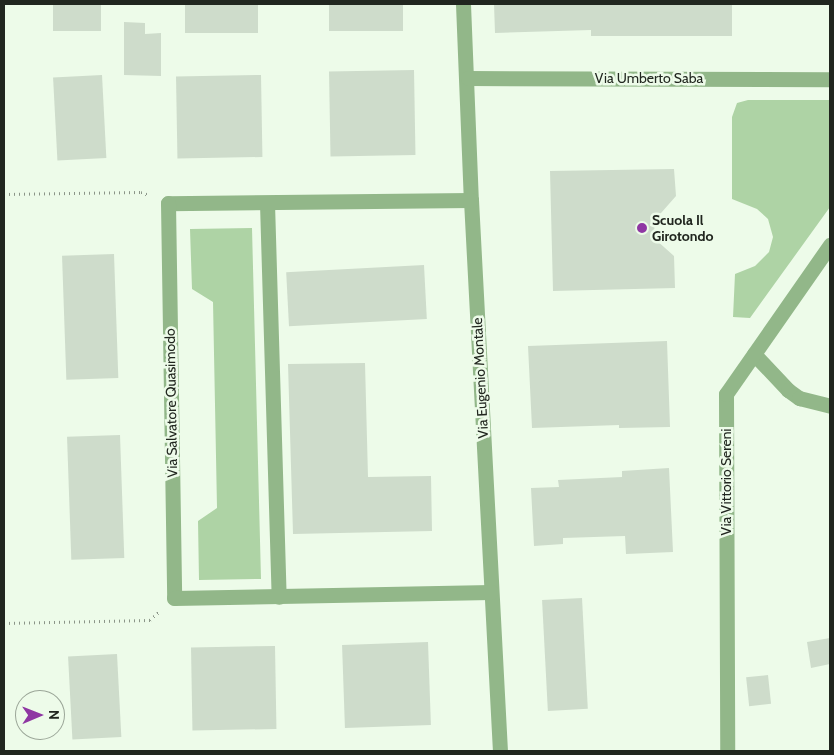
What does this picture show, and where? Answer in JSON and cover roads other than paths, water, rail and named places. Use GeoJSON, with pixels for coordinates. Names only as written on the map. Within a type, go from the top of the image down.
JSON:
{"type":"FeatureCollection","features":[{"type":"Feature","properties":{"kind":"street","name":"Via Eugenio Montale"},"geometry":{"type":"LineString","coordinates":[[463,4],[468,78],[471,200],[500,751]]}},
{"type":"Feature","properties":{"kind":"street","name":"Via Umberto Saba"},"geometry":{"type":"LineString","coordinates":[[468,78],[830,79]]}},
{"type":"Feature","properties":{"kind":"street"},"geometry":{"type":"LineString","coordinates":[[471,200],[267,203],[279,597],[491,592]]}},
{"type":"Feature","properties":{"kind":"street","name":"Via Salvatore Quasimodo"},"geometry":{"type":"LineString","coordinates":[[267,203],[168,203],[174,598],[279,597]]}},
{"type":"Feature","properties":{"kind":"street","name":"Via Vittorio Sereni"},"geometry":{"type":"LineString","coordinates":[[727,751],[726,394],[830,245]]}},
{"type":"Feature","properties":{"kind":"street"},"geometry":{"type":"LineString","coordinates":[[754,354],[788,390],[799,398],[830,406]]}},
{"type":"Feature","properties":{"kind":"place","name":"Scuola Il Girotondo"},"geometry":{"type":"Point","coordinates":[642,228]}}]}
